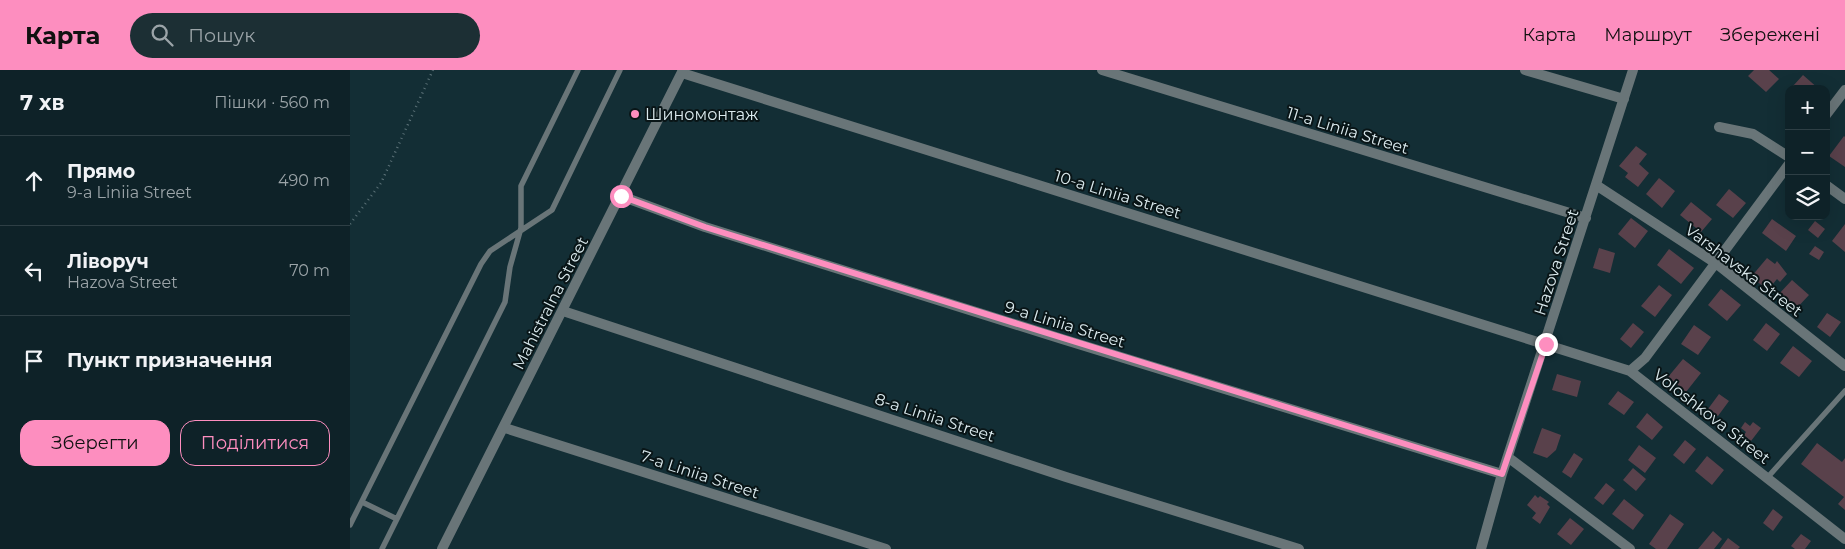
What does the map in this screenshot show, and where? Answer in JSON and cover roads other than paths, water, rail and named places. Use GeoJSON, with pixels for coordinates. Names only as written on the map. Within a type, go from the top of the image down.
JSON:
{"type":"FeatureCollection","features":[{"type":"Feature","properties":{"kind":"street","name":"11-a Liniia Street"},"geometry":{"type":"LineString","coordinates":[[1102,70],[1586,218]]}},
{"type":"Feature","properties":{"kind":"street"},"geometry":{"type":"LineString","coordinates":[[1525,70],[1624,99]]}},
{"type":"Feature","properties":{"kind":"street","name":"Hazova Street"},"geometry":{"type":"LineString","coordinates":[[1481,549],[1502,474],[1546,344],[1633,70]]}},
{"type":"Feature","properties":{"kind":"street","name":"Mahistralna Street"},"geometry":{"type":"LineString","coordinates":[[442,549],[505,428],[683,72]]}},
{"type":"Feature","properties":{"kind":"street","name":"10-a Liniia Street"},"geometry":{"type":"LineString","coordinates":[[683,72],[1546,344]]}},
{"type":"Feature","properties":{"kind":"street"},"geometry":{"type":"LineString","coordinates":[[1830,110],[1845,90]]}},
{"type":"Feature","properties":{"kind":"street"},"geometry":{"type":"LineString","coordinates":[[1719,127],[1753,134],[1785,154]]}},
{"type":"Feature","properties":{"kind":"street"},"geometry":{"type":"LineString","coordinates":[[1630,371],[1646,358],[1785,170]]}},
{"type":"Feature","properties":{"kind":"street","name":"Varshavska Street"},"geometry":{"type":"LineString","coordinates":[[1596,185],[1717,264],[1845,366]]}},
{"type":"Feature","properties":{"kind":"street"},"geometry":{"type":"LineString","coordinates":[[1830,188],[1845,199]]}},
{"type":"Feature","properties":{"kind":"street","name":"9-a Liniia Street"},"geometry":{"type":"LineString","coordinates":[[621,196],[705,227],[1502,474]]}},
{"type":"Feature","properties":{"kind":"street","name":"8-a Liniia Street"},"geometry":{"type":"LineString","coordinates":[[563,311],[1066,476],[1299,549]]}},
{"type":"Feature","properties":{"kind":"street","name":"Voloshkova Street"},"geometry":{"type":"LineString","coordinates":[[1546,344],[1630,371],[1845,539]]}},
{"type":"Feature","properties":{"kind":"street","name":"7-a Liniia Street"},"geometry":{"type":"LineString","coordinates":[[505,428],[886,549]]}},
{"type":"Feature","properties":{"kind":"street"},"geometry":{"type":"LineString","coordinates":[[1508,458],[1630,549]]}},
{"type":"Feature","properties":{"kind":"lane"},"geometry":{"type":"LineString","coordinates":[[382,549],[505,302],[510,267],[521,228],[520,192],[524,178],[578,70]]}},
{"type":"Feature","properties":{"kind":"lane"},"geometry":{"type":"LineString","coordinates":[[350,525],[481,264],[490,251],[521,228],[552,210],[620,70]]}},
{"type":"Feature","properties":{"kind":"lane"},"geometry":{"type":"LineString","coordinates":[[1768,478],[1845,391]]}},
{"type":"Feature","properties":{"kind":"lane"},"geometry":{"type":"LineString","coordinates":[[362,502],[396,519]]}},
{"type":"Feature","properties":{"kind":"place","name":"Шиномонтаж"},"geometry":{"type":"Point","coordinates":[635,114]}}]}
